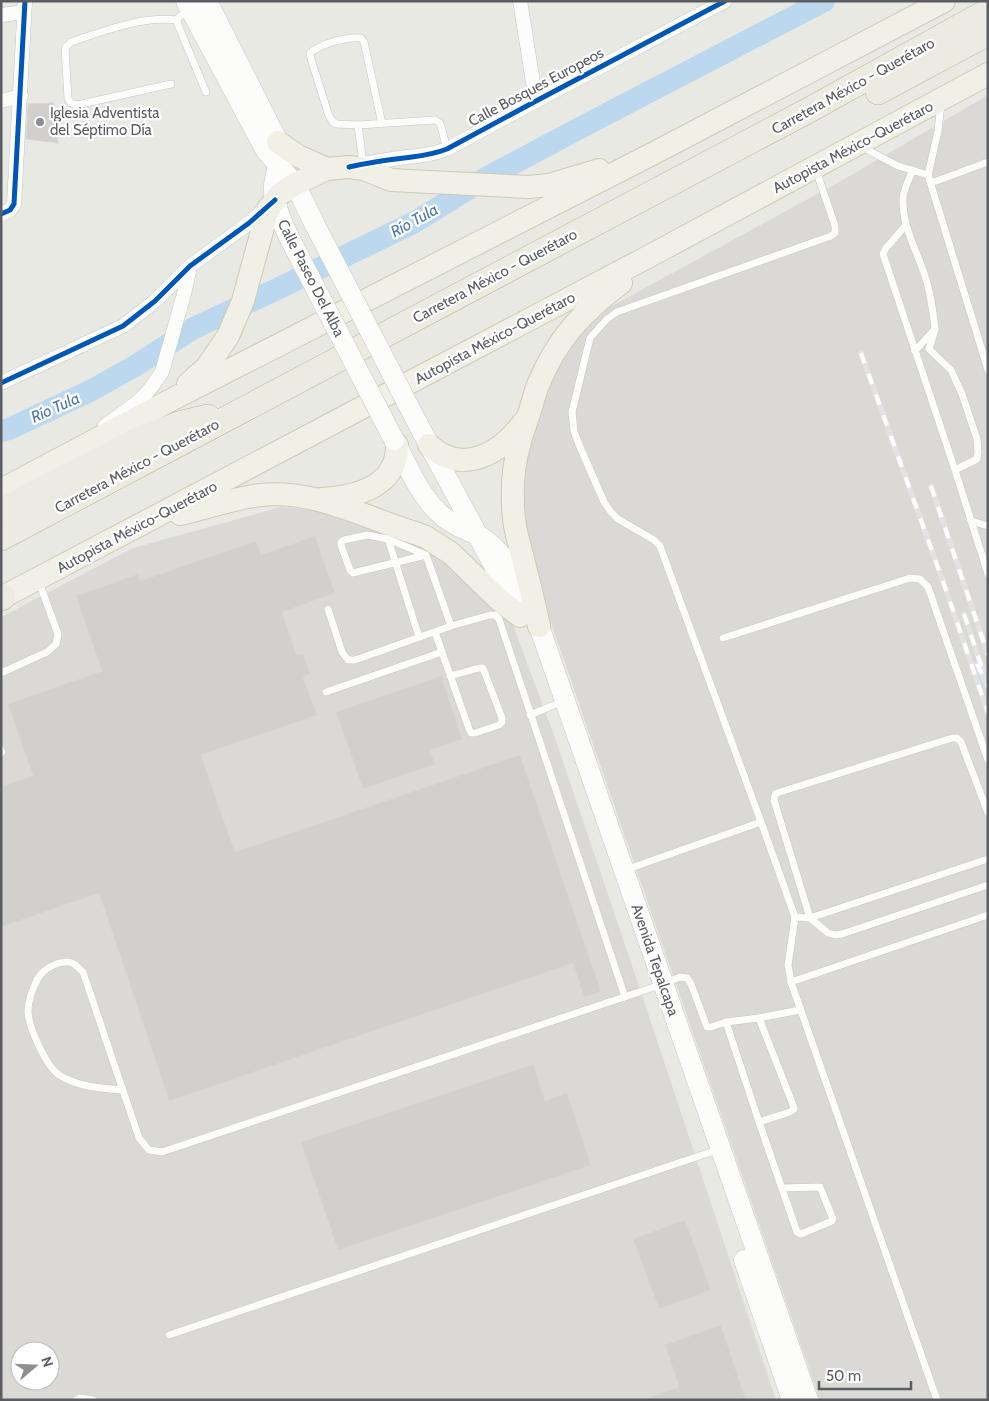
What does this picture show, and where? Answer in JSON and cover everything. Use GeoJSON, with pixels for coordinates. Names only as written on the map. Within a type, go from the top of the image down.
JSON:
{"type":"FeatureCollection","features":[{"type":"Feature","properties":{"kind":"highway","name":"Carretera México - Querétaro"},"geometry":{"type":"LineString","coordinates":[[1,538],[811,109],[988,11]]}},
{"type":"Feature","properties":{"kind":"highway","name":"Carretera México - Querétaro"},"geometry":{"type":"LineString","coordinates":[[1,556],[684,196],[988,33]]}},
{"type":"Feature","properties":{"kind":"highway"},"geometry":{"type":"LineString","coordinates":[[1,511],[142,438],[179,424],[240,411]]}},
{"type":"Feature","properties":{"kind":"main road"},"geometry":{"type":"LineString","coordinates":[[1,490],[169,401],[658,151],[944,1]]}},
{"type":"Feature","properties":{"kind":"main road","name":"Calle Paseo Del Alba"},"geometry":{"type":"LineString","coordinates":[[194,8],[278,142],[280,155],[274,183],[275,200],[280,218],[395,443]]}},
{"type":"Feature","properties":{"kind":"main road","name":"Calle Paseo Del Alba"},"geometry":{"type":"LineString","coordinates":[[194,8],[266,151],[295,184],[424,435]]}},
{"type":"Feature","properties":{"kind":"main road","name":"Autopista México-Querétaro"},"geometry":{"type":"LineString","coordinates":[[2,598],[711,223],[988,74]]}},
{"type":"Feature","properties":{"kind":"main road"},"geometry":{"type":"LineString","coordinates":[[278,142],[298,156],[346,167],[364,169],[391,180],[519,187],[549,185],[658,151]]}},
{"type":"Feature","properties":{"kind":"main road"},"geometry":{"type":"LineString","coordinates":[[169,401],[207,367],[228,336],[243,301],[268,209],[280,194],[295,184],[346,167]]}},
{"type":"Feature","properties":{"kind":"main road"},"geometry":{"type":"LineString","coordinates":[[530,621],[526,569],[517,536],[513,502],[515,460],[518,444],[538,387],[555,350],[580,318],[593,305],[621,283],[675,251],[711,223]]}},
{"type":"Feature","properties":{"kind":"main road"},"geometry":{"type":"LineString","coordinates":[[142,438],[170,422],[201,400],[246,362]]}},
{"type":"Feature","properties":{"kind":"main road"},"geometry":{"type":"LineString","coordinates":[[424,435],[442,455],[466,460],[480,458],[506,442],[529,413]]}},
{"type":"Feature","properties":{"kind":"main road","name":"Avenida Tepalcapa"},"geometry":{"type":"LineString","coordinates":[[424,435],[477,535],[530,621],[624,870],[657,986]]}},
{"type":"Feature","properties":{"kind":"main road"},"geometry":{"type":"LineString","coordinates":[[316,499],[361,492],[377,485],[386,477],[393,466],[397,452],[395,443]]}},
{"type":"Feature","properties":{"kind":"main road"},"geometry":{"type":"LineString","coordinates":[[395,443],[422,493],[438,512],[452,523],[477,535]]}},
{"type":"Feature","properties":{"kind":"main road"},"geometry":{"type":"LineString","coordinates":[[145,523],[256,496],[281,495],[316,499],[426,537],[461,561],[497,598],[530,621]]}},
{"type":"Feature","properties":{"kind":"main road","name":"Avenida Tepalcapa"},"geometry":{"type":"LineString","coordinates":[[530,621],[529,631],[554,705],[657,986],[714,1151],[808,1400]]}},
{"type":"Feature","properties":{"kind":"main road","name":"Avenida Tepalcapa"},"geometry":{"type":"LineString","coordinates":[[714,1151],[792,1400]]}},
{"type":"Feature","properties":{"kind":"street"},"geometry":{"type":"LineString","coordinates":[[520,1],[536,101]]}},
{"type":"Feature","properties":{"kind":"street","name":"Calle Bosques Europeos"},"geometry":{"type":"LineString","coordinates":[[346,167],[407,157],[419,157],[447,149],[725,1]]}},
{"type":"Feature","properties":{"kind":"street"},"geometry":{"type":"LineString","coordinates":[[1,15],[24,7],[21,96],[14,204],[10,210],[1,214]]}},
{"type":"Feature","properties":{"kind":"street"},"geometry":{"type":"LineString","coordinates":[[1,101],[21,96]]}},
{"type":"Feature","properties":{"kind":"street"},"geometry":{"type":"LineString","coordinates":[[1,383],[133,320],[190,266],[249,223],[275,200]]}},
{"type":"Feature","properties":{"kind":"street"},"geometry":{"type":"LineString","coordinates":[[85,445],[108,422],[139,401],[162,372],[190,266]]}},
{"type":"Feature","properties":{"kind":"lane"},"geometry":{"type":"LineString","coordinates":[[171,84],[77,104],[71,103],[68,100],[65,48],[71,42],[121,25],[166,19],[194,8]]}},
{"type":"Feature","properties":{"kind":"lane"},"geometry":{"type":"LineString","coordinates":[[194,8],[178,25],[206,92]]}},
{"type":"Feature","properties":{"kind":"lane"},"geometry":{"type":"LineString","coordinates":[[382,124],[364,42],[361,38],[339,40],[315,49],[310,53],[329,116],[333,122],[337,124],[358,125],[382,124],[435,120],[440,123],[447,149]]}},
{"type":"Feature","properties":{"kind":"lane"},"geometry":{"type":"LineString","coordinates":[[942,99],[938,131],[928,175],[988,370]]}},
{"type":"Feature","properties":{"kind":"lane"},"geometry":{"type":"LineString","coordinates":[[346,167],[358,125]]}},
{"type":"Feature","properties":{"kind":"lane"},"geometry":{"type":"LineString","coordinates":[[857,144],[898,166],[928,175]]}},
{"type":"Feature","properties":{"kind":"lane"},"geometry":{"type":"LineString","coordinates":[[931,183],[988,162]]}},
{"type":"Feature","properties":{"kind":"lane"},"geometry":{"type":"LineString","coordinates":[[815,167],[835,226],[834,233],[831,236],[617,312],[606,319],[590,338],[572,412],[574,431],[604,502],[618,519],[654,540],[660,546],[795,917],[788,965],[790,982],[937,1400]]}},
{"type":"Feature","properties":{"kind":"lane"},"geometry":{"type":"LineString","coordinates":[[913,170],[902,197],[906,225],[925,277],[933,308],[935,329],[929,350],[951,370],[962,394],[977,439],[977,459],[955,470]]}},
{"type":"Feature","properties":{"kind":"lane"},"geometry":{"type":"LineString","coordinates":[[906,225],[883,254],[988,574]]}},
{"type":"Feature","properties":{"kind":"lane"},"geometry":{"type":"LineString","coordinates":[[915,350],[935,329]]}},
{"type":"Feature","properties":{"kind":"lane"},"geometry":{"type":"LineString","coordinates":[[971,521],[988,526]]}},
{"type":"Feature","properties":{"kind":"lane"},"geometry":{"type":"LineString","coordinates":[[426,555],[353,573],[350,570],[341,542],[367,535],[388,538],[426,555],[451,626]]}},
{"type":"Feature","properties":{"kind":"lane"},"geometry":{"type":"LineString","coordinates":[[388,538],[419,637]]}},
{"type":"Feature","properties":{"kind":"lane"},"geometry":{"type":"LineString","coordinates":[[723,638],[910,578],[920,579],[928,587],[988,760]]}},
{"type":"Feature","properties":{"kind":"lane"},"geometry":{"type":"LineString","coordinates":[[1,673],[47,652],[56,644],[58,634],[38,579]]}},
{"type":"Feature","properties":{"kind":"lane"},"geometry":{"type":"LineString","coordinates":[[328,609],[342,652],[348,660],[355,660],[451,626],[490,615],[495,615],[499,619],[625,997]]}},
{"type":"Feature","properties":{"kind":"lane"},"geometry":{"type":"LineString","coordinates":[[435,632],[450,676],[471,733],[499,725],[502,722],[483,668],[450,676]]}},
{"type":"Feature","properties":{"kind":"lane"},"geometry":{"type":"LineString","coordinates":[[326,692],[442,652]]}},
{"type":"Feature","properties":{"kind":"lane"},"geometry":{"type":"LineString","coordinates":[[530,715],[554,705]]}},
{"type":"Feature","properties":{"kind":"lane"},"geometry":{"type":"LineString","coordinates":[[988,813],[961,742],[957,738],[775,794],[774,800],[810,918],[828,933],[842,934],[988,885]]}},
{"type":"Feature","properties":{"kind":"lane"},"geometry":{"type":"LineString","coordinates":[[624,870],[761,822]]}},
{"type":"Feature","properties":{"kind":"lane"},"geometry":{"type":"LineString","coordinates":[[795,917],[810,918],[988,859]]}},
{"type":"Feature","properties":{"kind":"lane"},"geometry":{"type":"LineString","coordinates":[[790,982],[988,915]]}},
{"type":"Feature","properties":{"kind":"lane"},"geometry":{"type":"LineString","coordinates":[[122,1090],[95,1088],[76,1083],[58,1074],[44,1056],[33,1035],[28,1011],[33,987],[42,972],[60,962],[74,964],[83,972],[139,1138],[149,1150],[162,1152],[680,977],[687,978],[691,984],[707,1027],[726,1022],[800,1010]]}},
{"type":"Feature","properties":{"kind":"lane"},"geometry":{"type":"LineString","coordinates":[[759,1122],[794,1110],[794,1105],[760,1018]]}},
{"type":"Feature","properties":{"kind":"lane"},"geometry":{"type":"LineString","coordinates":[[726,1022],[759,1122],[797,1232],[799,1234],[832,1221],[820,1187],[782,1188]]}},
{"type":"Feature","properties":{"kind":"lane"},"geometry":{"type":"LineString","coordinates":[[169,1334],[714,1151]]}},
{"type":"Feature","properties":{"kind":"lane"},"geometry":{"type":"LineString","coordinates":[[76,1400],[80,1398],[94,1400]]}},
{"type":"Feature","properties":{"kind":"shaded area"},"geometry":{"type":"Polygon","coordinates":[[[988,95],[988,1400],[820,1400],[532,568],[519,476],[549,372],[601,312],[841,181],[988,95]]]}},
{"type":"Feature","properties":{"kind":"shaded area"},"geometry":{"type":"Polygon","coordinates":[[[281,507],[332,515],[440,555],[513,625],[555,738],[776,1400],[1,1400],[1,617],[133,548],[281,507]]]}},
{"type":"Feature","properties":{"kind":"building","name":"Iglesia Adventista del Séptimo Día"},"geometry":{"type":"Polygon","coordinates":[[[54,103],[58,143],[26,139],[28,104],[54,103]]]}},
{"type":"Feature","properties":{"kind":"building"},"geometry":{"type":"Polygon","coordinates":[[[315,536],[335,593],[282,612],[297,656],[303,654],[310,674],[303,677],[317,715],[201,755],[235,852],[520,755],[601,991],[584,997],[573,963],[169,1101],[99,893],[1,927],[1,787],[33,776],[8,704],[102,671],[76,596],[138,574],[140,581],[256,541],[261,555],[315,536]]]}},
{"type":"Feature","properties":{"kind":"building"},"geometry":{"type":"Polygon","coordinates":[[[441,676],[462,739],[430,750],[435,764],[363,789],[336,712],[441,676]]]}},
{"type":"Feature","properties":{"kind":"building"},"geometry":{"type":"Polygon","coordinates":[[[533,1064],[545,1101],[567,1093],[591,1165],[338,1250],[301,1142],[533,1064]]]}},
{"type":"Feature","properties":{"kind":"building"},"geometry":{"type":"Polygon","coordinates":[[[685,1220],[711,1290],[659,1309],[633,1239],[685,1220]]]}},
{"type":"Feature","properties":{"kind":"building"},"geometry":{"type":"Polygon","coordinates":[[[721,1325],[746,1400],[648,1400],[648,1398],[679,1387],[665,1345],[721,1325]]]}},
{"type":"Feature","properties":{"kind":"waterway","name":"Río Tula"},"geometry":{"type":"LineString","coordinates":[[1,431],[92,390],[135,366],[194,328],[415,222],[486,178],[824,1]]}},
{"type":"Feature","properties":{"kind":"railway"},"geometry":{"type":"LineString","coordinates":[[861,353],[988,713]]}},
{"type":"Feature","properties":{"kind":"railway"},"geometry":{"type":"LineString","coordinates":[[931,486],[988,655]]}},
{"type":"Feature","properties":{"kind":"railway"},"geometry":{"type":"LineString","coordinates":[[964,614],[983,671]]}},
{"type":"Feature","properties":{"kind":"railway"},"geometry":{"type":"LineString","coordinates":[[977,664],[988,687]]}},
{"type":"Feature","properties":{"kind":"cycle path"},"geometry":{"type":"LineString","coordinates":[[1,214],[10,210],[14,204],[25,1]]}},
{"type":"Feature","properties":{"kind":"cycle path"},"geometry":{"type":"LineString","coordinates":[[349,167],[426,155],[447,149],[725,1]]}},
{"type":"Feature","properties":{"kind":"cycle path"},"geometry":{"type":"LineString","coordinates":[[1,383],[123,326],[155,301],[190,266],[249,223],[275,200]]}},
{"type":"Feature","properties":{"kind":"place","name":"Iglesia Adventista del Séptimo Día"},"geometry":{"type":"Point","coordinates":[40,122]}}]}
